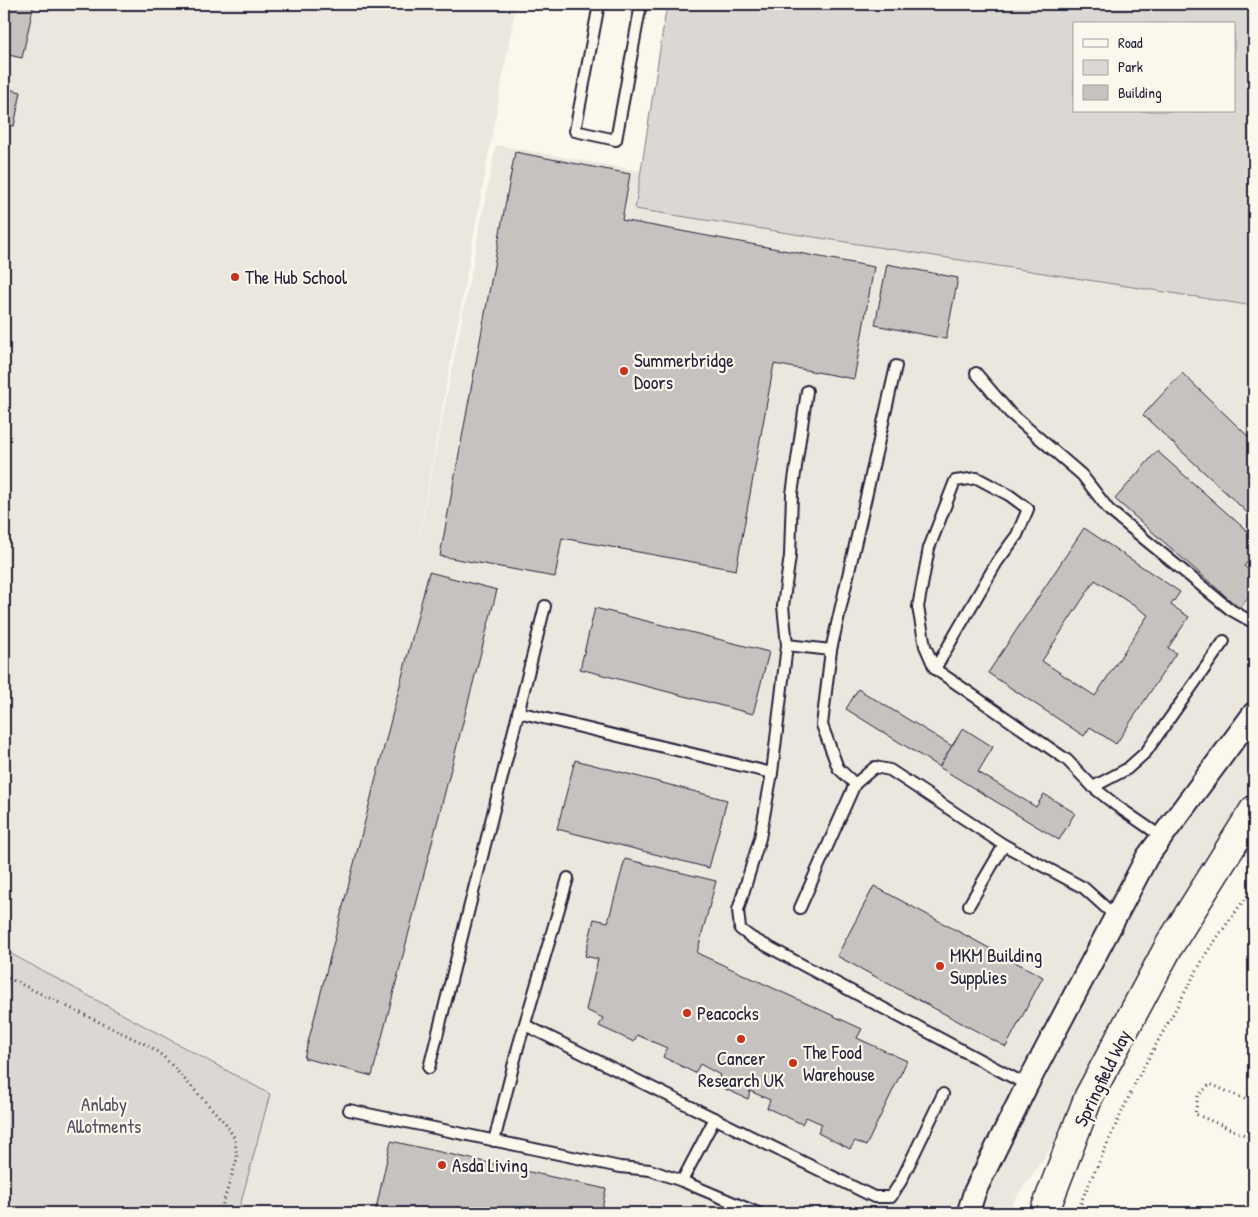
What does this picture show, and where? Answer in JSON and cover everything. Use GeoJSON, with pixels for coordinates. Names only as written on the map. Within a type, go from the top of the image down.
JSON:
{"type":"FeatureCollection","features":[{"type":"Feature","properties":{"kind":"main road","name":"Springfield Way"},"geometry":{"type":"LineString","coordinates":[[1044,1213],[1089,1096],[1169,946],[1254,810]]}},
{"type":"Feature","properties":{"kind":"main road","name":"Springfield Way"},"geometry":{"type":"LineString","coordinates":[[1169,946],[1254,843]]}},
{"type":"Feature","properties":{"kind":"street"},"geometry":{"type":"LineString","coordinates":[[968,1213],[975,1191],[1027,1085],[1146,857],[1254,713]]}},
{"type":"Feature","properties":{"kind":"lane"},"geometry":{"type":"LineString","coordinates":[[599,4],[575,131],[616,140],[641,4]]}},
{"type":"Feature","properties":{"kind":"lane"},"geometry":{"type":"LineString","coordinates":[[855,784],[838,768],[822,725],[831,650],[896,366]]}},
{"type":"Feature","properties":{"kind":"lane"},"geometry":{"type":"LineString","coordinates":[[976,373],[1010,413],[1082,475],[1109,510],[1231,610],[1254,623]]}},
{"type":"Feature","properties":{"kind":"lane"},"geometry":{"type":"LineString","coordinates":[[807,392],[792,494],[790,556],[783,606],[787,645],[772,772],[760,838],[738,910],[740,929],[752,938],[1027,1085]]}},
{"type":"Feature","properties":{"kind":"lane"},"geometry":{"type":"LineString","coordinates":[[935,669],[997,562],[1017,535],[1028,509],[977,478],[955,482],[929,548],[918,607],[925,646],[935,669],[1067,760],[1093,787],[1117,806],[1162,836]]}},
{"type":"Feature","properties":{"kind":"lane"},"geometry":{"type":"LineString","coordinates":[[429,1068],[544,606]]}},
{"type":"Feature","properties":{"kind":"lane"},"geometry":{"type":"LineString","coordinates":[[1093,787],[1127,769],[1146,752],[1224,641]]}},
{"type":"Feature","properties":{"kind":"lane"},"geometry":{"type":"LineString","coordinates":[[787,645],[831,650]]}},
{"type":"Feature","properties":{"kind":"lane"},"geometry":{"type":"LineString","coordinates":[[518,712],[772,772]]}},
{"type":"Feature","properties":{"kind":"lane"},"geometry":{"type":"LineString","coordinates":[[800,908],[855,784],[875,767],[890,770],[1004,845],[1084,888],[1115,916]]}},
{"type":"Feature","properties":{"kind":"lane"},"geometry":{"type":"LineString","coordinates":[[969,906],[1004,845]]}},
{"type":"Feature","properties":{"kind":"lane"},"geometry":{"type":"LineString","coordinates":[[494,1141],[525,1025],[568,878]]}},
{"type":"Feature","properties":{"kind":"lane"},"geometry":{"type":"LineString","coordinates":[[525,1025],[874,1197],[891,1197],[942,1094]]}},
{"type":"Feature","properties":{"kind":"lane"},"geometry":{"type":"LineString","coordinates":[[349,1110],[620,1167],[650,1170],[682,1180],[758,1213]]}},
{"type":"Feature","properties":{"kind":"lane"},"geometry":{"type":"LineString","coordinates":[[682,1180],[715,1118]]}},
{"type":"Feature","properties":{"kind":"path"},"geometry":{"type":"LineString","coordinates":[[1078,1213],[1136,1081],[1207,952],[1254,886]]}},
{"type":"Feature","properties":{"kind":"path"},"geometry":{"type":"LineString","coordinates":[[4,976],[151,1047],[166,1058],[226,1124],[235,1139],[237,1160],[220,1213]]}},
{"type":"Feature","properties":{"kind":"path"},"geometry":{"type":"LineString","coordinates":[[1254,1103],[1210,1084],[1198,1096],[1195,1114],[1254,1139]]}},
{"type":"Feature","properties":{"kind":"shaded area"},"geometry":{"type":"Polygon","coordinates":[[[4,4],[516,4],[417,547],[496,145],[640,171],[635,209],[1254,306],[1254,837],[1083,1102],[1009,1208],[1008,1213],[238,1213],[270,1094],[4,950],[4,4]]]}},
{"type":"Feature","properties":{"kind":"green space"},"geometry":{"type":"Polygon","coordinates":[[[667,4],[1254,4],[1254,306],[635,209],[667,4]]]}},
{"type":"Feature","properties":{"kind":"green space","name":"Anlaby Allotments"},"geometry":{"type":"Polygon","coordinates":[[[4,950],[270,1094],[238,1213],[4,1213],[4,950]]]}},
{"type":"Feature","properties":{"kind":"building"},"geometry":{"type":"Polygon","coordinates":[[[4,4],[34,4],[22,58],[4,54],[4,4]]]}},
{"type":"Feature","properties":{"kind":"building"},"geometry":{"type":"Polygon","coordinates":[[[4,88],[21,92],[14,126],[4,124],[4,88]]]}},
{"type":"Feature","properties":{"kind":"building","name":"Summerbridge Doors"},"geometry":{"type":"Polygon","coordinates":[[[515,152],[630,174],[622,220],[874,267],[854,379],[774,364],[736,570],[562,538],[555,577],[440,556],[515,152]]]}},
{"type":"Feature","properties":{"kind":"building"},"geometry":{"type":"Polygon","coordinates":[[[887,264],[958,278],[946,339],[875,325],[887,264]]]}},
{"type":"Feature","properties":{"kind":"building"},"geometry":{"type":"Polygon","coordinates":[[[1182,373],[1254,442],[1254,519],[1143,415],[1182,373]]]}},
{"type":"Feature","properties":{"kind":"building"},"geometry":{"type":"Polygon","coordinates":[[[1157,451],[1254,537],[1254,555],[1244,566],[1254,575],[1254,592],[1239,608],[1115,499],[1157,451]]]}},
{"type":"Feature","properties":{"kind":"building"},"geometry":{"type":"Polygon","coordinates":[[[1084,528],[1180,592],[1171,605],[1189,617],[1168,648],[1176,653],[1116,744],[1090,727],[1084,736],[988,673],[1084,528]],[[1095,580],[1042,661],[1095,696],[1148,615],[1095,580]]]}},
{"type":"Feature","properties":{"kind":"building"},"geometry":{"type":"Polygon","coordinates":[[[429,572],[497,590],[372,1076],[304,1058],[429,572]]]}},
{"type":"Feature","properties":{"kind":"building"},"geometry":{"type":"Polygon","coordinates":[[[595,608],[769,652],[753,714],[580,669],[595,608]]]}},
{"type":"Feature","properties":{"kind":"building"},"geometry":{"type":"Polygon","coordinates":[[[858,689],[952,746],[939,767],[846,709],[858,689]]]}},
{"type":"Feature","properties":{"kind":"building"},"geometry":{"type":"Polygon","coordinates":[[[963,728],[993,747],[978,772],[1036,807],[1044,794],[1075,813],[1059,840],[939,767],[963,728]]]}},
{"type":"Feature","properties":{"kind":"building"},"geometry":{"type":"Polygon","coordinates":[[[575,760],[727,800],[709,868],[557,829],[575,760]]]}},
{"type":"Feature","properties":{"kind":"building"},"geometry":{"type":"Polygon","coordinates":[[[625,859],[716,881],[697,953],[862,1029],[857,1038],[907,1061],[866,1146],[855,1141],[850,1149],[818,1133],[822,1124],[806,1117],[802,1124],[767,1108],[770,1100],[750,1091],[748,1099],[716,1085],[720,1075],[700,1064],[695,1073],[663,1057],[667,1048],[637,1035],[634,1042],[599,1026],[603,1018],[586,1010],[598,959],[585,956],[594,919],[608,922],[625,859]]]}},
{"type":"Feature","properties":{"kind":"building","name":"MKM Building Supplies"},"geometry":{"type":"Polygon","coordinates":[[[874,886],[1043,977],[1006,1047],[837,956],[874,886]]]}},
{"type":"Feature","properties":{"kind":"building","name":"Asda Living"},"geometry":{"type":"Polygon","coordinates":[[[391,1141],[606,1189],[601,1213],[375,1213],[391,1141]]]}},
{"type":"Feature","properties":{"kind":"place","name":"The Hub School"},"geometry":{"type":"Point","coordinates":[235,277]}},
{"type":"Feature","properties":{"kind":"place","name":"Summerbridge Doors"},"geometry":{"type":"Point","coordinates":[624,371]}},
{"type":"Feature","properties":{"kind":"place","name":"MKM Building Supplies"},"geometry":{"type":"Point","coordinates":[940,966]}},
{"type":"Feature","properties":{"kind":"place","name":"Peacocks"},"geometry":{"type":"Point","coordinates":[687,1013]}},
{"type":"Feature","properties":{"kind":"place","name":"Cancer Research UK"},"geometry":{"type":"Point","coordinates":[741,1039]}},
{"type":"Feature","properties":{"kind":"place","name":"The Food Warehouse"},"geometry":{"type":"Point","coordinates":[793,1063]}},
{"type":"Feature","properties":{"kind":"place","name":"Asda Living"},"geometry":{"type":"Point","coordinates":[442,1165]}}]}
